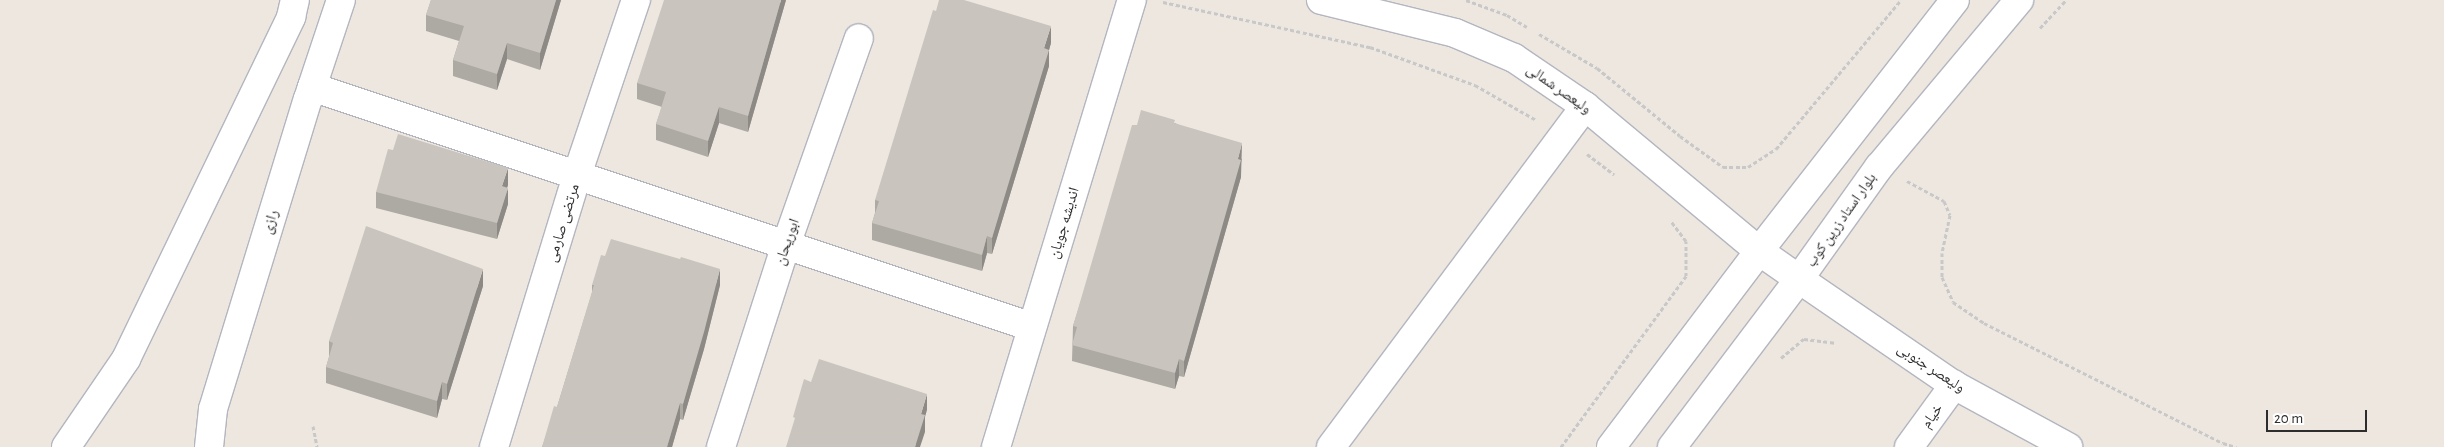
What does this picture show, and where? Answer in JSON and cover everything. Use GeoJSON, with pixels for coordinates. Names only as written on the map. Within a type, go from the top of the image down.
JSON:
{"type":"FeatureCollection","features":[{"type":"Feature","properties":{"kind":"street"},"geometry":{"type":"LineString","coordinates":[[66,447],[126,359],[291,17],[295,0]]}},
{"type":"Feature","properties":{"kind":"street","name":"رازی"},"geometry":{"type":"LineString","coordinates":[[209,447],[213,409],[312,86],[341,0]]}},
{"type":"Feature","properties":{"kind":"street","name":"مرتضی صارمی"},"geometry":{"type":"LineString","coordinates":[[494,447],[577,175],[636,0]]}},
{"type":"Feature","properties":{"kind":"street","name":"اندیشه جویان"},"geometry":{"type":"LineString","coordinates":[[996,447],[1132,0]]}},
{"type":"Feature","properties":{"kind":"street","name":"ولیعصر شمالی"},"geometry":{"type":"LineString","coordinates":[[1321,0],[1455,33],[1514,58],[1586,106],[1759,251],[1799,280]]}},
{"type":"Feature","properties":{"kind":"street"},"geometry":{"type":"LineString","coordinates":[[1611,447],[1759,251],[1955,0]]}},
{"type":"Feature","properties":{"kind":"street","name":"بلوار استاد زرین کوب"},"geometry":{"type":"LineString","coordinates":[[1672,447],[1799,280],[1878,167],[2019,0]]}},
{"type":"Feature","properties":{"kind":"street","name":"ابوریحان"},"geometry":{"type":"LineString","coordinates":[[721,447],[786,245],[859,38]]}},
{"type":"Feature","properties":{"kind":"street"},"geometry":{"type":"LineString","coordinates":[[312,86],[1032,327]]}},
{"type":"Feature","properties":{"kind":"street"},"geometry":{"type":"LineString","coordinates":[[1331,447],[1586,106]]}},
{"type":"Feature","properties":{"kind":"street","name":"ولیعصر جنوبی"},"geometry":{"type":"LineString","coordinates":[[1799,280],[1954,385],[2068,447]]}},
{"type":"Feature","properties":{"kind":"street","name":"خیام"},"geometry":{"type":"LineString","coordinates":[[1909,447],[1954,385]]}},
{"type":"Feature","properties":{"kind":"path"},"geometry":{"type":"LineString","coordinates":[[1466,0],[1507,15],[1596,68],[1680,136],[1723,167],[1748,167],[1776,149],[1902,0]]}},
{"type":"Feature","properties":{"kind":"path"},"geometry":{"type":"LineString","coordinates":[[1162,2],[1370,47],[1475,86],[1563,135],[1618,177]]}},
{"type":"Feature","properties":{"kind":"path"},"geometry":{"type":"LineString","coordinates":[[1904,180],[1944,201],[1950,215],[1942,252],[1942,277],[1953,302],[1984,322],[2214,438],[2236,447]]}},
{"type":"Feature","properties":{"kind":"path"},"geometry":{"type":"LineString","coordinates":[[1561,447],[1686,276],[1686,241],[1670,220]]}},
{"type":"Feature","properties":{"kind":"path"},"geometry":{"type":"LineString","coordinates":[[1778,361],[1804,339],[1834,342],[1842,348]]}},
{"type":"Feature","properties":{"kind":"path"},"geometry":{"type":"LineString","coordinates":[[313,426],[317,447]]}},
{"type":"Feature","properties":{"kind":"building"},"geometry":{"type":"Polygon","coordinates":[[[431,0],[556,0],[540,53],[507,43],[497,74],[453,60],[464,26],[426,15],[431,0]]]}},
{"type":"Feature","properties":{"kind":"building"},"geometry":{"type":"Polygon","coordinates":[[[664,0],[781,0],[748,116],[719,107],[708,141],[656,124],[666,92],[637,83],[664,0]]]}},
{"type":"Feature","properties":{"kind":"building"},"geometry":{"type":"Polygon","coordinates":[[[939,0],[964,0],[1051,26],[1044,48],[1049,50],[992,238],[987,236],[982,255],[872,223],[879,201],[875,200],[933,10],[936,11],[939,0]]]}},
{"type":"Feature","properties":{"kind":"building"},"geometry":{"type":"Polygon","coordinates":[[[1141,110],[1175,120],[1174,123],[1242,143],[1238,159],[1241,160],[1184,361],[1179,359],[1175,373],[1072,345],[1077,327],[1073,326],[1132,125],[1137,125],[1141,110]]]}},
{"type":"Feature","properties":{"kind":"building"},"geometry":{"type":"Polygon","coordinates":[[[398,134],[508,168],[502,186],[508,188],[497,223],[376,192],[388,149],[393,150],[398,134]]]}},
{"type":"Feature","properties":{"kind":"building"},"geometry":{"type":"Polygon","coordinates":[[[366,226],[483,269],[447,384],[442,382],[437,401],[326,367],[333,343],[329,341],[366,226]]]}},
{"type":"Feature","properties":{"kind":"building"},"geometry":{"type":"Polygon","coordinates":[[[611,239],[720,269],[683,404],[680,403],[667,447],[542,447],[554,406],[557,407],[594,285],[592,285],[601,255],[605,256],[611,239]]]}},
{"type":"Feature","properties":{"kind":"building"},"geometry":{"type":"Polygon","coordinates":[[[819,359],[927,394],[921,414],[925,415],[915,447],[786,447],[804,379],[811,382],[819,359]]]}}]}
